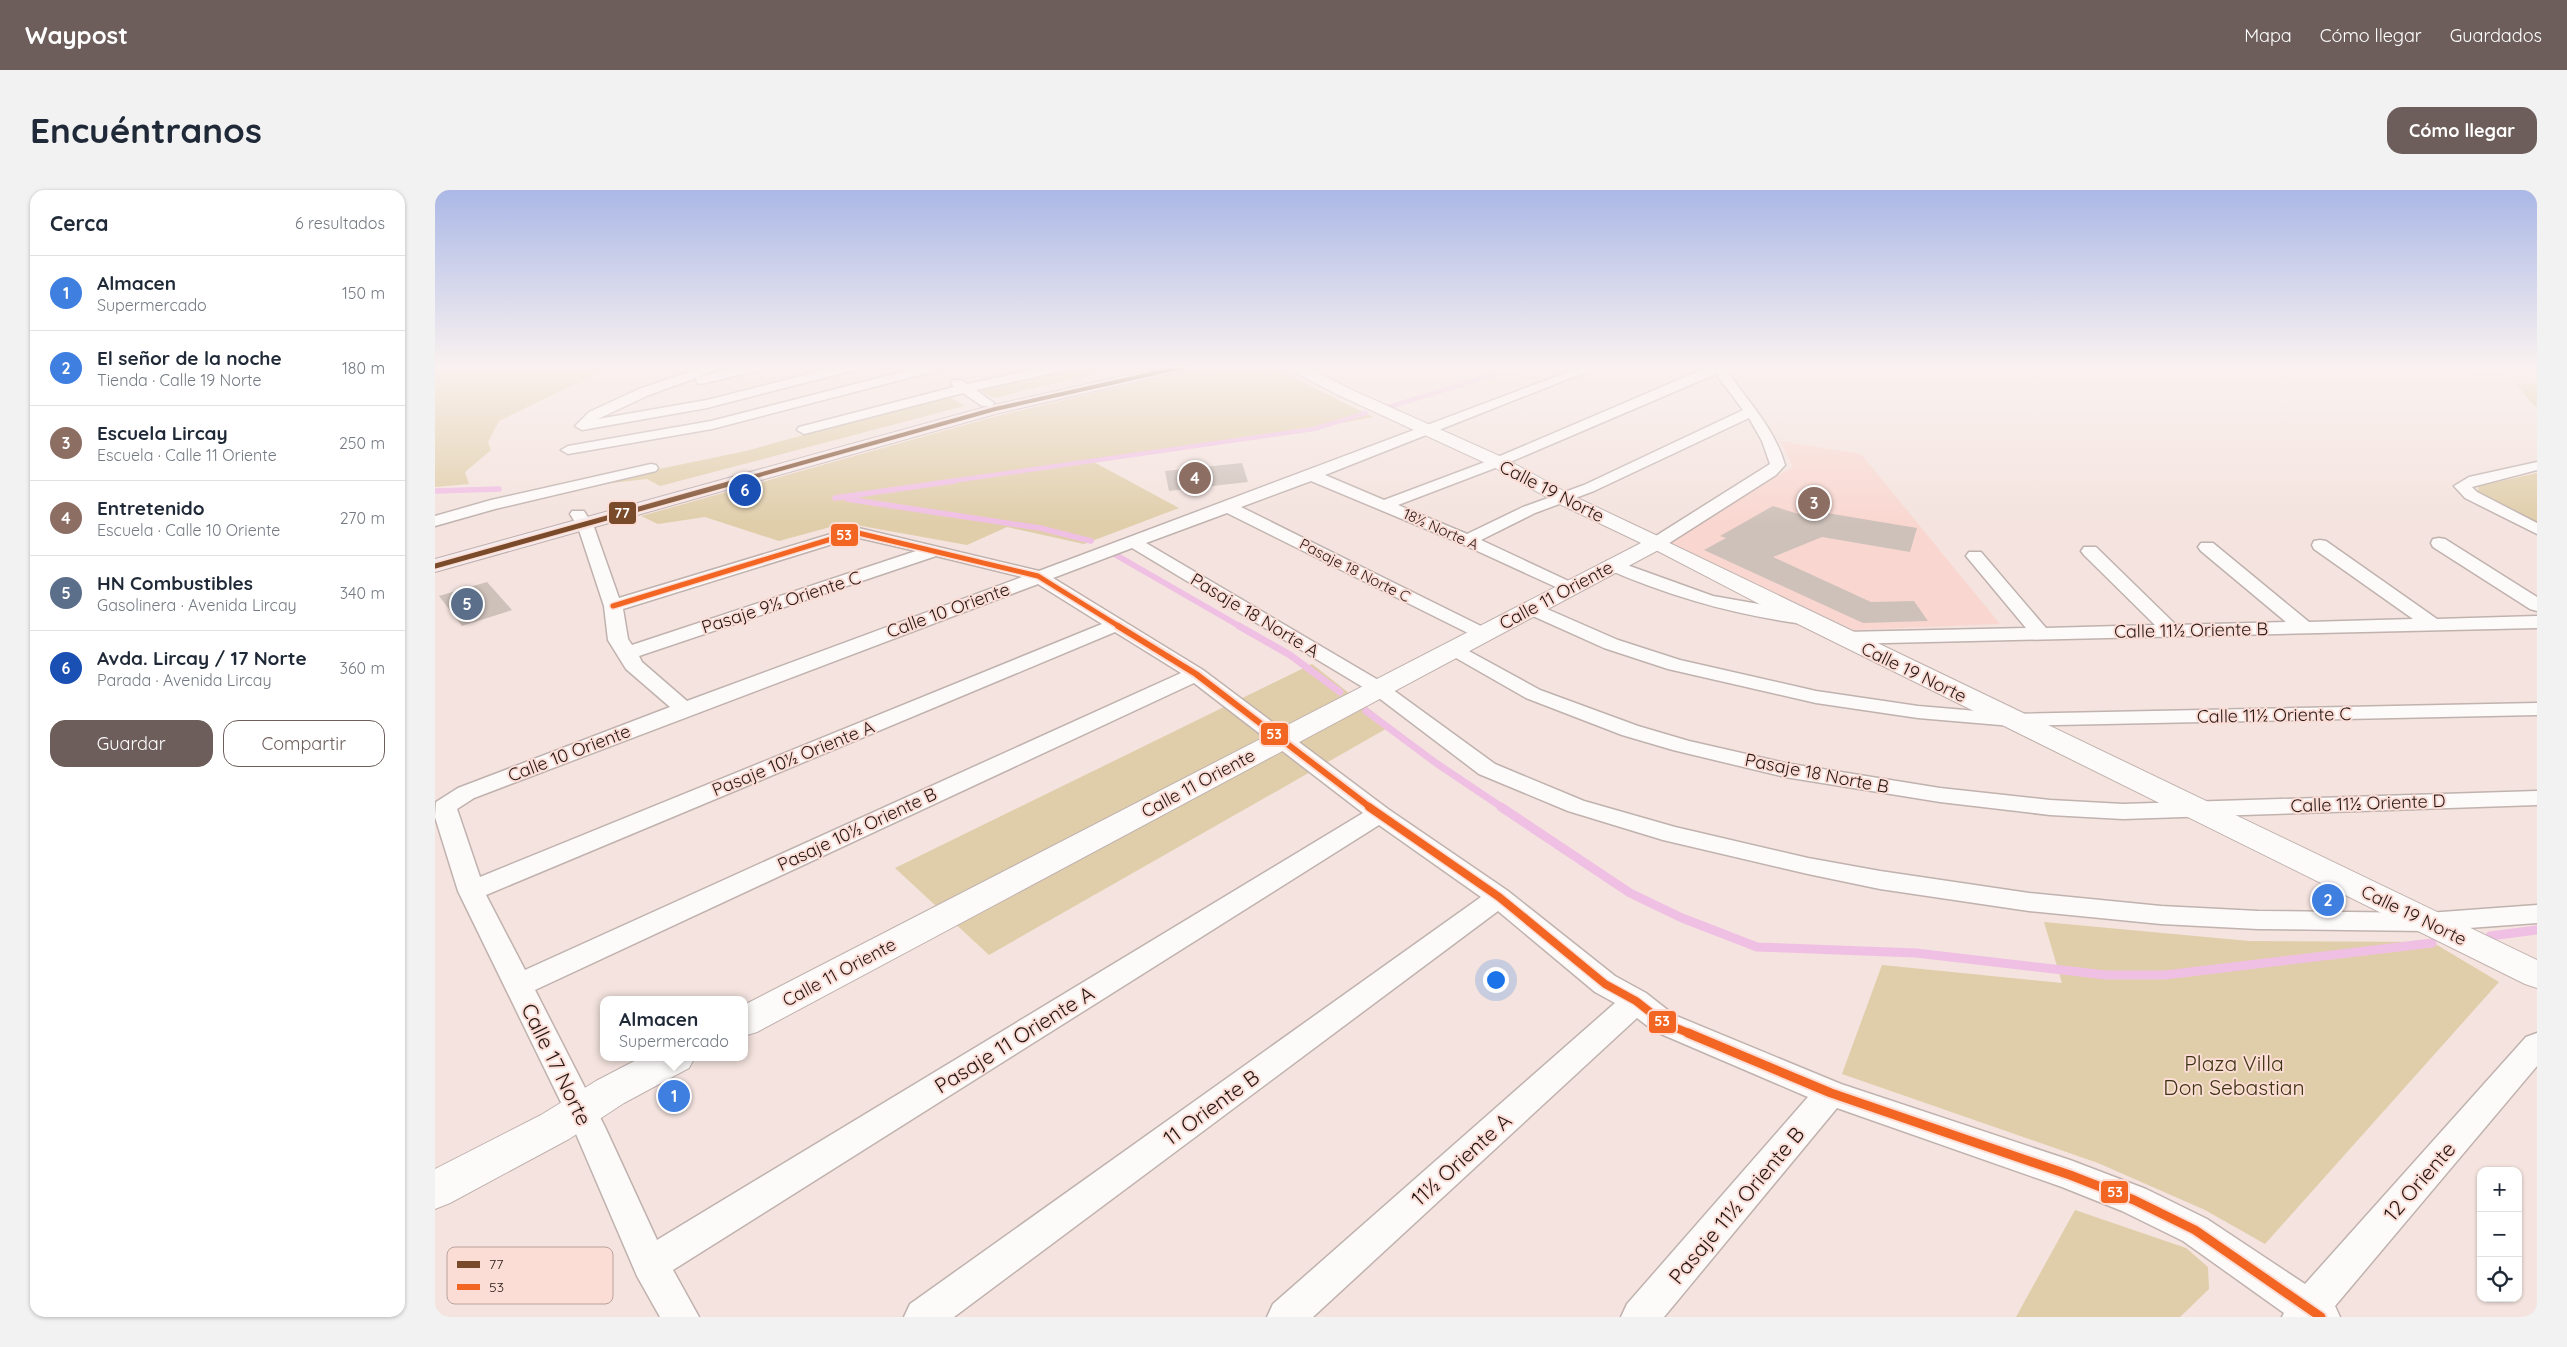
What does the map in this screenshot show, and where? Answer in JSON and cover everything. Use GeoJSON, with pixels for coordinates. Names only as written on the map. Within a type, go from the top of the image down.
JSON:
{"type":"FeatureCollection","features":[{"type":"Feature","properties":{"kind":"main road"},"geometry":{"type":"LineString","coordinates":[[435,566],[581,519],[932,419]]}},
{"type":"Feature","properties":{"kind":"main road"},"geometry":{"type":"LineString","coordinates":[[435,556],[959,419]]}},
{"type":"Feature","properties":{"kind":"main road","name":"Calle 19 Norte"},"geometry":{"type":"LineString","coordinates":[[1401,419],[1498,462],[1561,498],[1657,543],[1804,618],[2537,975]]}},
{"type":"Feature","properties":{"kind":"main road","name":"Calle 11 Oriente"},"geometry":{"type":"LineString","coordinates":[[748,1020],[1657,543]]}},
{"type":"Feature","properties":{"kind":"main road"},"geometry":{"type":"LineString","coordinates":[[435,1190],[555,1127],[579,1111],[669,1061]]}},
{"type":"Feature","properties":{"kind":"street"},"geometry":{"type":"LineString","coordinates":[[590,419],[582,426],[565,456],[736,419]]}},
{"type":"Feature","properties":{"kind":"street"},"geometry":{"type":"LineString","coordinates":[[582,426],[624,419]]}},
{"type":"Feature","properties":{"kind":"street"},"geometry":{"type":"LineString","coordinates":[[804,430],[848,419]]}},
{"type":"Feature","properties":{"kind":"street","name":"Calle 10 Oriente"},"geometry":{"type":"LineString","coordinates":[[444,807],[466,793],[683,708],[1463,419]]}},
{"type":"Feature","properties":{"kind":"street"},"geometry":{"type":"LineString","coordinates":[[1385,505],[1498,462],[1599,419]]}},
{"type":"Feature","properties":{"kind":"street"},"geometry":{"type":"LineString","coordinates":[[1468,540],[1529,510],[1561,498],[1736,419]]}},
{"type":"Feature","properties":{"kind":"street","name":"Calle 11 Oriente"},"geometry":{"type":"LineString","coordinates":[[1657,543],[1771,472],[1778,465],[1776,456],[1755,419]]}},
{"type":"Feature","properties":{"kind":"street"},"geometry":{"type":"LineString","coordinates":[[2537,466],[2474,480],[2463,486],[2471,495],[2537,529]]}},
{"type":"Feature","properties":{"kind":"street"},"geometry":{"type":"LineString","coordinates":[[435,521],[491,505],[651,468]]}},
{"type":"Feature","properties":{"kind":"street","name":"18½ Norte A"},"geometry":{"type":"LineString","coordinates":[[1311,475],[1468,540],[1569,588]]}},
{"type":"Feature","properties":{"kind":"street","name":"Pasaje 18 Norte C"},"geometry":{"type":"LineString","coordinates":[[1228,507],[1482,634]]}},
{"type":"Feature","properties":{"kind":"street"},"geometry":{"type":"LineString","coordinates":[[581,519],[613,606],[618,640],[628,653],[633,665],[683,708]]}},
{"type":"Feature","properties":{"kind":"street"},"geometry":{"type":"LineString","coordinates":[[613,606],[854,532],[999,565],[1037,576],[1196,674],[1379,814],[1499,896],[1605,984],[1636,1002],[1664,1023],[1831,1093],[2071,1175],[2134,1200],[2195,1230],[2310,1314]]}},
{"type":"Feature","properties":{"kind":"street","name":"Pasaje 18 Norte A"},"geometry":{"type":"LineString","coordinates":[[1133,542],[1378,688],[1487,770],[1543,795],[1672,834],[1808,866],[1954,892],[2152,914],[2258,920],[2427,922],[2479,920],[2537,914]]}},
{"type":"Feature","properties":{"kind":"street"},"geometry":{"type":"LineString","coordinates":[[2439,543],[2537,605]]}},
{"type":"Feature","properties":{"kind":"street"},"geometry":{"type":"LineString","coordinates":[[2321,545],[2432,624]]}},
{"type":"Feature","properties":{"kind":"street"},"geometry":{"type":"LineString","coordinates":[[2207,547],[2304,627]]}},
{"type":"Feature","properties":{"kind":"street","name":"Pasaje 9½ Oriente C"},"geometry":{"type":"LineString","coordinates":[[628,653],[934,551]]}},
{"type":"Feature","properties":{"kind":"street"},"geometry":{"type":"LineString","coordinates":[[2090,551],[2171,630]]}},
{"type":"Feature","properties":{"kind":"street"},"geometry":{"type":"LineString","coordinates":[[1975,556],[2041,634]]}},
{"type":"Feature","properties":{"kind":"street"},"geometry":{"type":"LineString","coordinates":[[1613,565],[1658,585],[1701,600],[1751,611],[1804,618]]}},
{"type":"Feature","properties":{"kind":"street","name":"Calle 11½ Oriente C"},"geometry":{"type":"LineString","coordinates":[[1531,608],[1578,631],[1642,655],[1762,686],[1899,710],[2012,720],[2537,709]]}},
{"type":"Feature","properties":{"kind":"street","name":"Calle 11½ Oriente B"},"geometry":{"type":"LineString","coordinates":[[1845,638],[2537,622]]}},
{"type":"Feature","properties":{"kind":"street","name":"Pasaje 10½ Oriente A"},"geometry":{"type":"LineString","coordinates":[[471,891],[1115,625]]}},
{"type":"Feature","properties":{"kind":"street","name":"Pasaje 18 Norte B"},"geometry":{"type":"LineString","coordinates":[[1456,650],[1532,694],[1576,711],[1658,738],[1769,765],[1901,789],[2023,806],[2135,814],[2199,812]]}},
{"type":"Feature","properties":{"kind":"street","name":"Pasaje 10½ Oriente B"},"geometry":{"type":"LineString","coordinates":[[518,985],[1196,674]]}},
{"type":"Feature","properties":{"kind":"street","name":"Calle 11½ Oriente D"},"geometry":{"type":"LineString","coordinates":[[2199,812],[2234,807],[2537,798]]}},
{"type":"Feature","properties":{"kind":"street","name":"Calle 17 Norte"},"geometry":{"type":"LineString","coordinates":[[444,807],[471,891],[579,1111],[589,1127],[650,1264],[681,1317]]}},
{"type":"Feature","properties":{"kind":"street","name":"Pasaje 11 Oriente A"},"geometry":{"type":"LineString","coordinates":[[650,1264],[1379,814]]}},
{"type":"Feature","properties":{"kind":"street","name":"11 Oriente B"},"geometry":{"type":"LineString","coordinates":[[923,1317],[1499,896]]}},
{"type":"Feature","properties":{"kind":"street","name":"11½ Oriente A"},"geometry":{"type":"LineString","coordinates":[[1286,1317],[1636,1002]]}},
{"type":"Feature","properties":{"kind":"street","name":"12 Oriente"},"geometry":{"type":"LineString","coordinates":[[2310,1314],[2537,1045]]}},
{"type":"Feature","properties":{"kind":"street","name":"Pasaje 11½ Oriente B"},"geometry":{"type":"LineString","coordinates":[[1640,1317],[1831,1093]]}},
{"type":"Feature","properties":{"kind":"shaded area"},"geometry":{"type":"Polygon","coordinates":[[[1780,441],[1861,454],[2000,624],[1853,630],[1663,539],[1793,467],[1780,441]]]}},
{"type":"Feature","properties":{"kind":"green space"},"geometry":{"type":"Polygon","coordinates":[[[435,419],[504,419],[499,421],[488,442],[491,450],[465,472],[469,484],[435,487],[435,419]]]}},
{"type":"Feature","properties":{"kind":"green space"},"geometry":{"type":"Polygon","coordinates":[[[863,419],[916,419],[660,486],[647,479],[603,484],[601,481],[746,451],[863,419]]]}},
{"type":"Feature","properties":{"kind":"green space"},"geometry":{"type":"Polygon","coordinates":[[[987,419],[1365,419],[1276,436],[1090,460],[1179,508],[1084,544],[1007,527],[967,545],[845,523],[779,541],[705,517],[658,524],[641,516],[987,419]]]}},
{"type":"Feature","properties":{"kind":"green space"},"geometry":{"type":"Polygon","coordinates":[[[2537,473],[2537,525],[2477,493],[2479,486],[2537,473]]]}},
{"type":"Feature","properties":{"kind":"green space"},"geometry":{"type":"Polygon","coordinates":[[[1312,664],[1391,726],[989,955],[895,868],[1312,664]]]}},
{"type":"Feature","properties":{"kind":"green space","name":"Plaza Villa Don Sebastian"},"geometry":{"type":"Polygon","coordinates":[[[2044,922],[2249,941],[2432,942],[2499,982],[2265,1244],[2205,1210],[2098,1163],[1842,1074],[1882,965],[2062,983],[2044,922]]]}},
{"type":"Feature","properties":{"kind":"green space"},"geometry":{"type":"Polygon","coordinates":[[[2075,1210],[2186,1248],[2208,1267],[2209,1289],[2180,1317],[2016,1317],[2075,1210]]]}},
{"type":"Feature","properties":{"kind":"building"},"geometry":{"type":"Polygon","coordinates":[[[1242,463],[1248,482],[1169,491],[1165,471],[1242,463]]]}},
{"type":"Feature","properties":{"kind":"building"},"geometry":{"type":"Polygon","coordinates":[[[1773,506],[1817,520],[1821,512],[1917,528],[1910,552],[1822,537],[1773,557],[1871,602],[1914,601],[1928,621],[1863,623],[1704,550],[1726,538],[1720,536],[1773,506]]]}},
{"type":"Feature","properties":{"kind":"building"},"geometry":{"type":"Polygon","coordinates":[[[487,582],[512,610],[462,626],[439,596],[487,582]]]}},
{"type":"Feature","properties":{"kind":"waterway"},"geometry":{"type":"LineString","coordinates":[[945,482],[1314,429],[1348,419]]}},
{"type":"Feature","properties":{"kind":"waterway"},"geometry":{"type":"LineString","coordinates":[[835,498],[954,481]]}},
{"type":"Feature","properties":{"kind":"waterway"},"geometry":{"type":"LineString","coordinates":[[435,491],[499,489]]}},
{"type":"Feature","properties":{"kind":"waterway"},"geometry":{"type":"LineString","coordinates":[[847,499],[1040,528],[1091,541]]}},
{"type":"Feature","properties":{"kind":"waterway"},"geometry":{"type":"LineString","coordinates":[[1109,551],[1241,627]]}},
{"type":"Feature","properties":{"kind":"waterway"},"geometry":{"type":"LineString","coordinates":[[1239,626],[1290,655],[1340,692]]}},
{"type":"Feature","properties":{"kind":"waterway"},"geometry":{"type":"LineString","coordinates":[[1366,711],[1436,763],[1503,808]]}},
{"type":"Feature","properties":{"kind":"waterway"},"geometry":{"type":"LineString","coordinates":[[1501,807],[1630,893],[1682,918],[1757,947],[1916,953],[2106,975],[2165,975],[2432,943]]}},
{"type":"Feature","properties":{"kind":"waterway"},"geometry":{"type":"LineString","coordinates":[[2490,936],[2537,930]]}},
{"type":"Feature","properties":{"kind":"transit line","name":"77"},"geometry":{"type":"LineString","coordinates":[[435,566],[961,419]]}},
{"type":"Feature","properties":{"kind":"transit line","name":"53"},"geometry":{"type":"LineString","coordinates":[[613,606],[854,532],[999,565],[1038,576],[1196,674],[1379,814],[1499,897],[1605,984],[1636,1001],[1664,1023],[1831,1093],[2070,1175],[2134,1200],[2195,1230],[2321,1317]]}},
{"type":"Feature","properties":{"kind":"place","name":"Entretenido"},"geometry":{"type":"Point","coordinates":[1195,478]}},
{"type":"Feature","properties":{"kind":"place","name":"Avda. Lircay / 17 Norte"},"geometry":{"type":"Point","coordinates":[745,490]}},
{"type":"Feature","properties":{"kind":"place","name":"Escuela Lircay"},"geometry":{"type":"Point","coordinates":[1814,503]}},
{"type":"Feature","properties":{"kind":"place","name":"HN Combustibles"},"geometry":{"type":"Point","coordinates":[467,604]}},
{"type":"Feature","properties":{"kind":"place","name":"El señor de la noche"},"geometry":{"type":"Point","coordinates":[2328,900]}},
{"type":"Feature","properties":{"kind":"place","name":"Almacen"},"geometry":{"type":"Point","coordinates":[674,1096]}}]}
